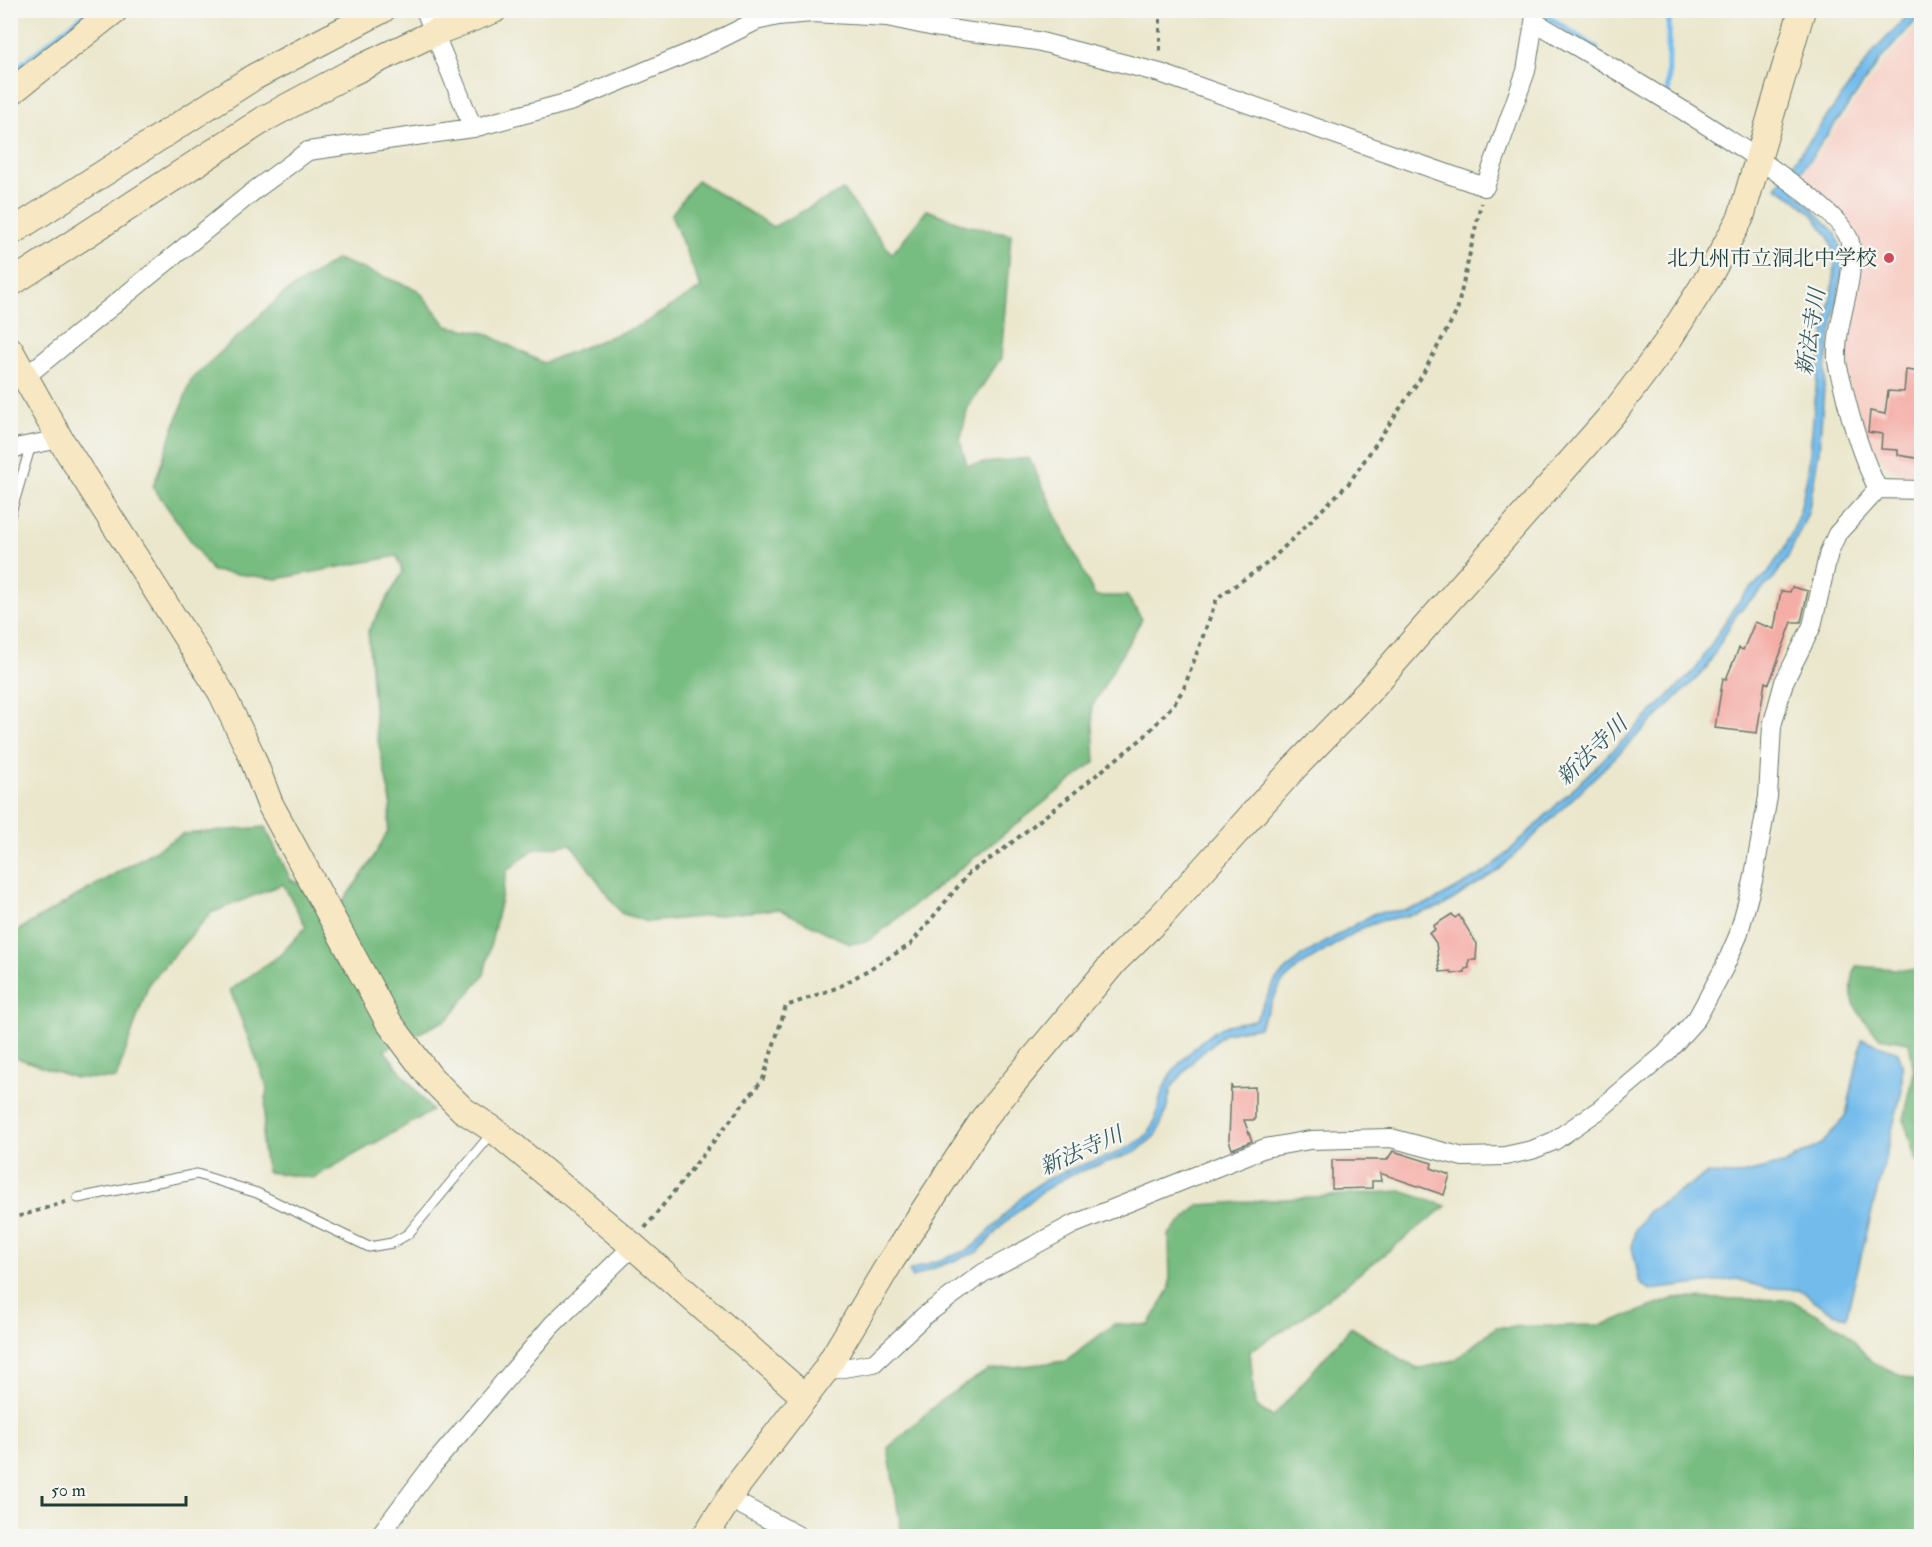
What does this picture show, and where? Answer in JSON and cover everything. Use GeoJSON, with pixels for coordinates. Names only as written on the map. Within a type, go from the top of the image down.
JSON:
{"type":"FeatureCollection","features":[{"type":"Feature","properties":{"kind":"street"},"geometry":{"type":"LineString","coordinates":[[10,93],[115,10]]}},
{"type":"Feature","properties":{"kind":"street"},"geometry":{"type":"LineString","coordinates":[[10,233],[254,77],[382,10]]}},
{"type":"Feature","properties":{"kind":"street"},"geometry":{"type":"LineString","coordinates":[[10,284],[267,118],[350,73],[430,22],[494,10]]}},
{"type":"Feature","properties":{"kind":"street"},"geometry":{"type":"LineString","coordinates":[[705,1536],[825,1371],[945,1176],[984,1118],[1115,961],[1162,915],[1295,767],[1368,692],[1617,410],[1667,342],[1708,278],[1741,217],[1802,10]]}},
{"type":"Feature","properties":{"kind":"street"},"geometry":{"type":"LineString","coordinates":[[25,377],[255,190],[308,151],[473,128],[573,101],[710,44],[756,21],[778,16],[812,13],[887,17],[934,27],[1037,41],[1160,73],[1485,187],[1526,72],[1535,16],[1757,157],[1836,218],[1850,240],[1851,271],[1837,359],[1850,418],[1865,464],[1878,489]]}},
{"type":"Feature","properties":{"kind":"street"},"geometry":{"type":"LineString","coordinates":[[430,22],[473,128]]}},
{"type":"Feature","properties":{"kind":"street"},"geometry":{"type":"LineString","coordinates":[[10,350],[60,439],[221,692],[251,754],[270,804],[388,1021],[430,1077],[464,1110],[494,1130],[633,1246],[805,1397]]}},
{"type":"Feature","properties":{"kind":"street"},"geometry":{"type":"LineString","coordinates":[[10,449],[60,439]]}},
{"type":"Feature","properties":{"kind":"street"},"geometry":{"type":"LineString","coordinates":[[825,1371],[874,1363],[924,1316],[983,1273],[1072,1225],[1265,1148],[1310,1140],[1391,1138],[1463,1157],[1505,1156],[1532,1150],[1554,1141],[1599,1110],[1666,1053],[1697,1018],[1738,936],[1753,881],[1768,797],[1772,726],[1784,682],[1812,626],[1829,552],[1837,534],[1878,489],[1922,490]]}},
{"type":"Feature","properties":{"kind":"street"},"geometry":{"type":"LineString","coordinates":[[379,1536],[428,1471],[552,1325],[633,1246]]}},
{"type":"Feature","properties":{"kind":"street"},"geometry":{"type":"LineString","coordinates":[[730,1499],[799,1536]]}},
{"type":"Feature","properties":{"kind":"lane"},"geometry":{"type":"LineString","coordinates":[[10,516],[31,445]]}},
{"type":"Feature","properties":{"kind":"lane"},"geometry":{"type":"LineString","coordinates":[[78,1198],[197,1174],[256,1193],[369,1247],[392,1243],[408,1234],[494,1130]]}},
{"type":"Feature","properties":{"kind":"path"},"geometry":{"type":"LineString","coordinates":[[1160,10],[1160,73]]}},
{"type":"Feature","properties":{"kind":"path"},"geometry":{"type":"LineString","coordinates":[[633,1246],[665,1201],[763,1079],[786,1006],[840,987],[910,945],[969,873],[1000,852],[1144,737],[1174,704],[1184,688],[1217,598],[1269,562],[1349,483],[1420,379],[1457,311],[1485,187]]}},
{"type":"Feature","properties":{"kind":"path"},"geometry":{"type":"LineString","coordinates":[[10,841],[10,851]]}},
{"type":"Feature","properties":{"kind":"path"},"geometry":{"type":"LineString","coordinates":[[10,1219],[78,1198]]}},
{"type":"Feature","properties":{"kind":"shaded area","name":"北九州市立洞北中学校"},"geometry":{"type":"Polygon","coordinates":[[[1921,23],[1921,478],[1893,470],[1873,452],[1863,435],[1843,353],[1856,281],[1857,235],[1825,194],[1802,175],[1882,65],[1921,23]]]}},
{"type":"Feature","properties":{"kind":"green space"},"geometry":{"type":"Polygon","coordinates":[[[697,180],[773,227],[843,190],[892,254],[927,210],[966,225],[1011,234],[1001,358],[968,407],[960,441],[967,465],[1029,458],[1095,596],[1127,596],[1142,619],[1092,707],[1095,762],[870,940],[850,944],[779,909],[648,922],[621,913],[571,844],[533,850],[507,871],[484,975],[448,1019],[384,1050],[432,1111],[313,1178],[267,1172],[262,1144],[267,1087],[230,990],[280,955],[306,927],[283,884],[211,913],[149,983],[116,1079],[75,1078],[11,1056],[10,935],[183,834],[265,827],[291,880],[340,905],[369,865],[388,831],[391,802],[376,731],[368,631],[403,572],[397,556],[277,579],[212,571],[153,487],[191,380],[282,295],[337,259],[418,290],[447,326],[485,333],[543,363],[643,324],[701,288],[671,215],[697,180]]]}},
{"type":"Feature","properties":{"kind":"green space"},"geometry":{"type":"Polygon","coordinates":[[[1856,966],[1921,971],[1921,1162],[1916,1161],[1904,1120],[1914,1072],[1909,1042],[1879,1037],[1859,1013],[1851,988],[1856,966]]]}},
{"type":"Feature","properties":{"kind":"green space"},"geometry":{"type":"Polygon","coordinates":[[[1401,1191],[1446,1206],[1305,1316],[1250,1351],[1255,1406],[1273,1417],[1351,1327],[1417,1369],[1455,1360],[1496,1327],[1602,1325],[1675,1298],[1791,1300],[1844,1330],[1872,1362],[1921,1384],[1921,1536],[902,1536],[888,1448],[941,1400],[988,1370],[1066,1361],[1114,1324],[1149,1325],[1170,1288],[1169,1234],[1199,1205],[1401,1191]]]}},
{"type":"Feature","properties":{"kind":"water"},"geometry":{"type":"Polygon","coordinates":[[[1912,11],[1921,11],[1921,15],[1881,59],[1791,186],[1836,234],[1842,252],[1842,272],[1826,363],[1819,451],[1811,498],[1808,513],[1787,559],[1773,579],[1738,612],[1705,670],[1499,870],[1443,906],[1380,921],[1362,928],[1300,966],[1281,984],[1259,1027],[1225,1033],[1194,1060],[1171,1088],[1166,1111],[1157,1134],[1136,1152],[1070,1175],[1044,1190],[1005,1222],[978,1252],[928,1270],[913,1278],[909,1271],[972,1247],[1014,1205],[1042,1182],[1067,1170],[1118,1152],[1142,1139],[1154,1122],[1167,1081],[1181,1062],[1216,1031],[1229,1025],[1256,1019],[1275,981],[1300,957],[1375,913],[1406,910],[1432,902],[1482,874],[1501,859],[1696,669],[1733,609],[1745,594],[1767,574],[1785,547],[1799,516],[1808,472],[1817,378],[1834,278],[1835,259],[1829,237],[1813,215],[1794,198],[1776,187],[1875,50],[1912,11]]]}},
{"type":"Feature","properties":{"kind":"water"},"geometry":{"type":"Polygon","coordinates":[[[1862,1039],[1898,1052],[1902,1063],[1902,1090],[1846,1317],[1831,1312],[1798,1289],[1765,1288],[1737,1279],[1651,1290],[1640,1284],[1632,1247],[1635,1230],[1648,1212],[1707,1174],[1737,1175],[1783,1164],[1822,1144],[1846,1116],[1862,1039]]]}},
{"type":"Feature","properties":{"kind":"building"},"geometry":{"type":"Polygon","coordinates":[[[1906,370],[1922,372],[1922,459],[1898,455],[1898,450],[1881,449],[1882,434],[1868,432],[1870,411],[1885,414],[1888,391],[1904,392],[1906,370]]]}},
{"type":"Feature","properties":{"kind":"building"},"geometry":{"type":"Polygon","coordinates":[[[1792,587],[1808,591],[1801,622],[1792,622],[1769,684],[1765,682],[1757,733],[1715,728],[1723,678],[1726,679],[1739,648],[1743,650],[1755,622],[1774,629],[1781,591],[1790,592],[1792,587]]]}},
{"type":"Feature","properties":{"kind":"building"},"geometry":{"type":"Polygon","coordinates":[[[1452,914],[1455,918],[1459,915],[1477,944],[1476,960],[1469,960],[1469,968],[1465,969],[1465,972],[1452,974],[1451,971],[1440,972],[1436,943],[1429,933],[1435,930],[1433,926],[1452,914]]]}},
{"type":"Feature","properties":{"kind":"building"},"geometry":{"type":"Polygon","coordinates":[[[1231,1085],[1232,1088],[1255,1087],[1255,1120],[1244,1120],[1252,1141],[1232,1149],[1229,1140],[1231,1085]]]}},
{"type":"Feature","properties":{"kind":"building"},"geometry":{"type":"Polygon","coordinates":[[[1393,1151],[1432,1163],[1431,1168],[1450,1175],[1444,1195],[1380,1173],[1381,1181],[1372,1181],[1372,1188],[1332,1189],[1332,1160],[1387,1160],[1393,1151]]]}},
{"type":"Feature","properties":{"kind":"waterway"},"geometry":{"type":"LineString","coordinates":[[10,74],[90,10]]}},
{"type":"Feature","properties":{"kind":"waterway"},"geometry":{"type":"LineString","coordinates":[[1668,92],[1669,10]]}},
{"type":"Feature","properties":{"kind":"waterway"},"geometry":{"type":"LineString","coordinates":[[1546,16],[1596,48]]}},
{"type":"Feature","properties":{"kind":"place","name":"北九州市立洞北中学校"},"geometry":{"type":"Point","coordinates":[1889,258]}},
{"type":"Feature","properties":{"kind":"water label","name":"新法寺川"},"geometry":{"type":"Point","coordinates":[1811,332]}},
{"type":"Feature","properties":{"kind":"water label","name":"新法寺川"},"geometry":{"type":"Point","coordinates":[1592,751]}},
{"type":"Feature","properties":{"kind":"water label","name":"新法寺川"},"geometry":{"type":"Point","coordinates":[1081,1151]}}]}
